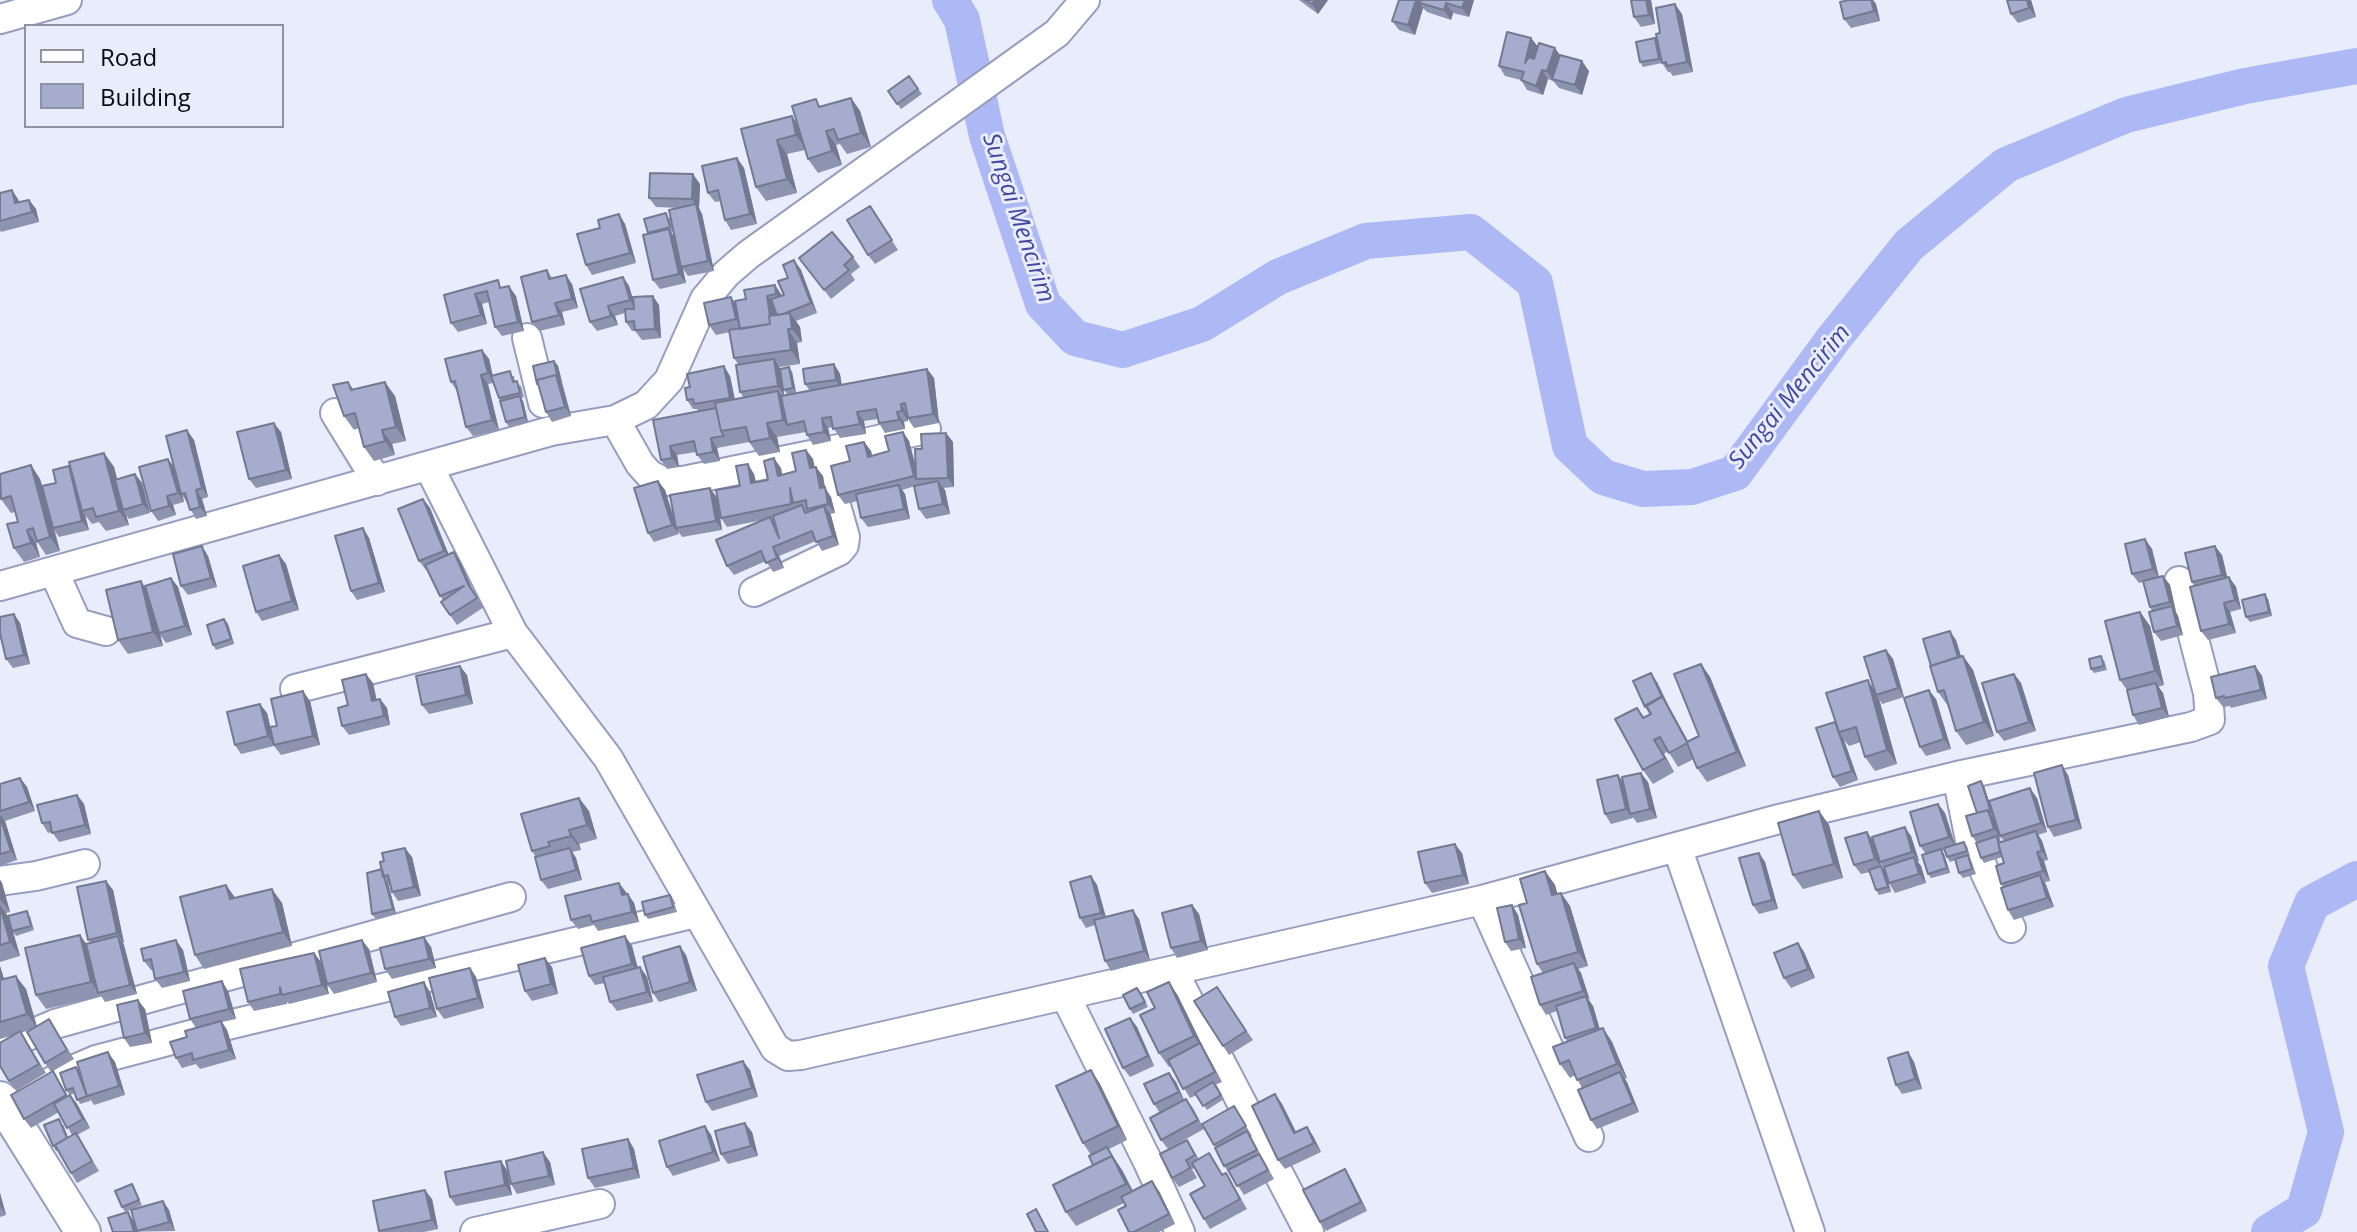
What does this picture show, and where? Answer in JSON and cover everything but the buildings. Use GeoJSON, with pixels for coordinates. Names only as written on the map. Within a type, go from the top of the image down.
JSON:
{"type":"FeatureCollection","features":[{"type":"Feature","properties":{"kind":"main road"},"geometry":{"type":"LineString","coordinates":[[3,1104],[83,1232]]}},
{"type":"Feature","properties":{"kind":"street"},"geometry":{"type":"LineString","coordinates":[[0,19],[67,0]]}},
{"type":"Feature","properties":{"kind":"street"},"geometry":{"type":"LineString","coordinates":[[0,586],[551,431],[615,420],[646,405],[669,380],[705,299],[726,274],[748,255],[1057,33],[1085,0]]}},
{"type":"Feature","properties":{"kind":"street"},"geometry":{"type":"LineString","coordinates":[[527,338],[551,431]]}},
{"type":"Feature","properties":{"kind":"street"},"geometry":{"type":"LineString","coordinates":[[335,413],[377,481]]}},
{"type":"Feature","properties":{"kind":"street"},"geometry":{"type":"LineString","coordinates":[[615,420],[640,464],[649,474],[662,481],[683,481],[926,429]]}},
{"type":"Feature","properties":{"kind":"street"},"geometry":{"type":"LineString","coordinates":[[754,592],[839,551],[844,545],[845,537],[821,453]]}},
{"type":"Feature","properties":{"kind":"street"},"geometry":{"type":"LineString","coordinates":[[429,467],[513,633],[608,758],[775,1048],[788,1056],[1482,900],[1779,819],[1957,776],[2191,727],[2210,720],[2208,693],[2179,581]]}},
{"type":"Feature","properties":{"kind":"street"},"geometry":{"type":"LineString","coordinates":[[54,572],[77,623],[106,631]]}},
{"type":"Feature","properties":{"kind":"street"},"geometry":{"type":"LineString","coordinates":[[295,689],[513,633]]}},
{"type":"Feature","properties":{"kind":"street"},"geometry":{"type":"LineString","coordinates":[[1957,776],[1970,840],[2011,928]]}},
{"type":"Feature","properties":{"kind":"street"},"geometry":{"type":"LineString","coordinates":[[1677,847],[1810,1232]]}},
{"type":"Feature","properties":{"kind":"street"},"geometry":{"type":"LineString","coordinates":[[0,881],[85,864]]}},
{"type":"Feature","properties":{"kind":"street"},"geometry":{"type":"LineString","coordinates":[[0,1048],[55,1024],[511,897]]}},
{"type":"Feature","properties":{"kind":"street"},"geometry":{"type":"LineString","coordinates":[[1482,900],[1589,1137]]}},
{"type":"Feature","properties":{"kind":"street"},"geometry":{"type":"LineString","coordinates":[[3,1104],[96,1060],[228,1025],[696,913]]}},
{"type":"Feature","properties":{"kind":"street"},"geometry":{"type":"LineString","coordinates":[[1173,971],[1309,1232]]}},
{"type":"Feature","properties":{"kind":"street"},"geometry":{"type":"LineString","coordinates":[[1065,995],[1180,1232]]}},
{"type":"Feature","properties":{"kind":"street"},"geometry":{"type":"LineString","coordinates":[[475,1232],[600,1204]]}},
{"type":"Feature","properties":{"kind":"waterway","name":"Sungai Mencirim"},"geometry":{"type":"LineString","coordinates":[[950,0],[962,20],[987,136],[1043,304],[1075,338],[1123,350],[1202,324],[1278,277],[1366,241],[1471,232],[1535,283],[1570,446],[1603,477],[1643,489],[1692,487],[1735,473],[1834,338],[1909,245],[2006,165],[2126,115],[2245,86],[2357,66]]}},
{"type":"Feature","properties":{"kind":"waterway","name":"Sungai Mencirim"},"geometry":{"type":"LineString","coordinates":[[2269,1232],[2304,1210],[2326,1132],[2286,966],[2312,903],[2357,879]]}}]}
